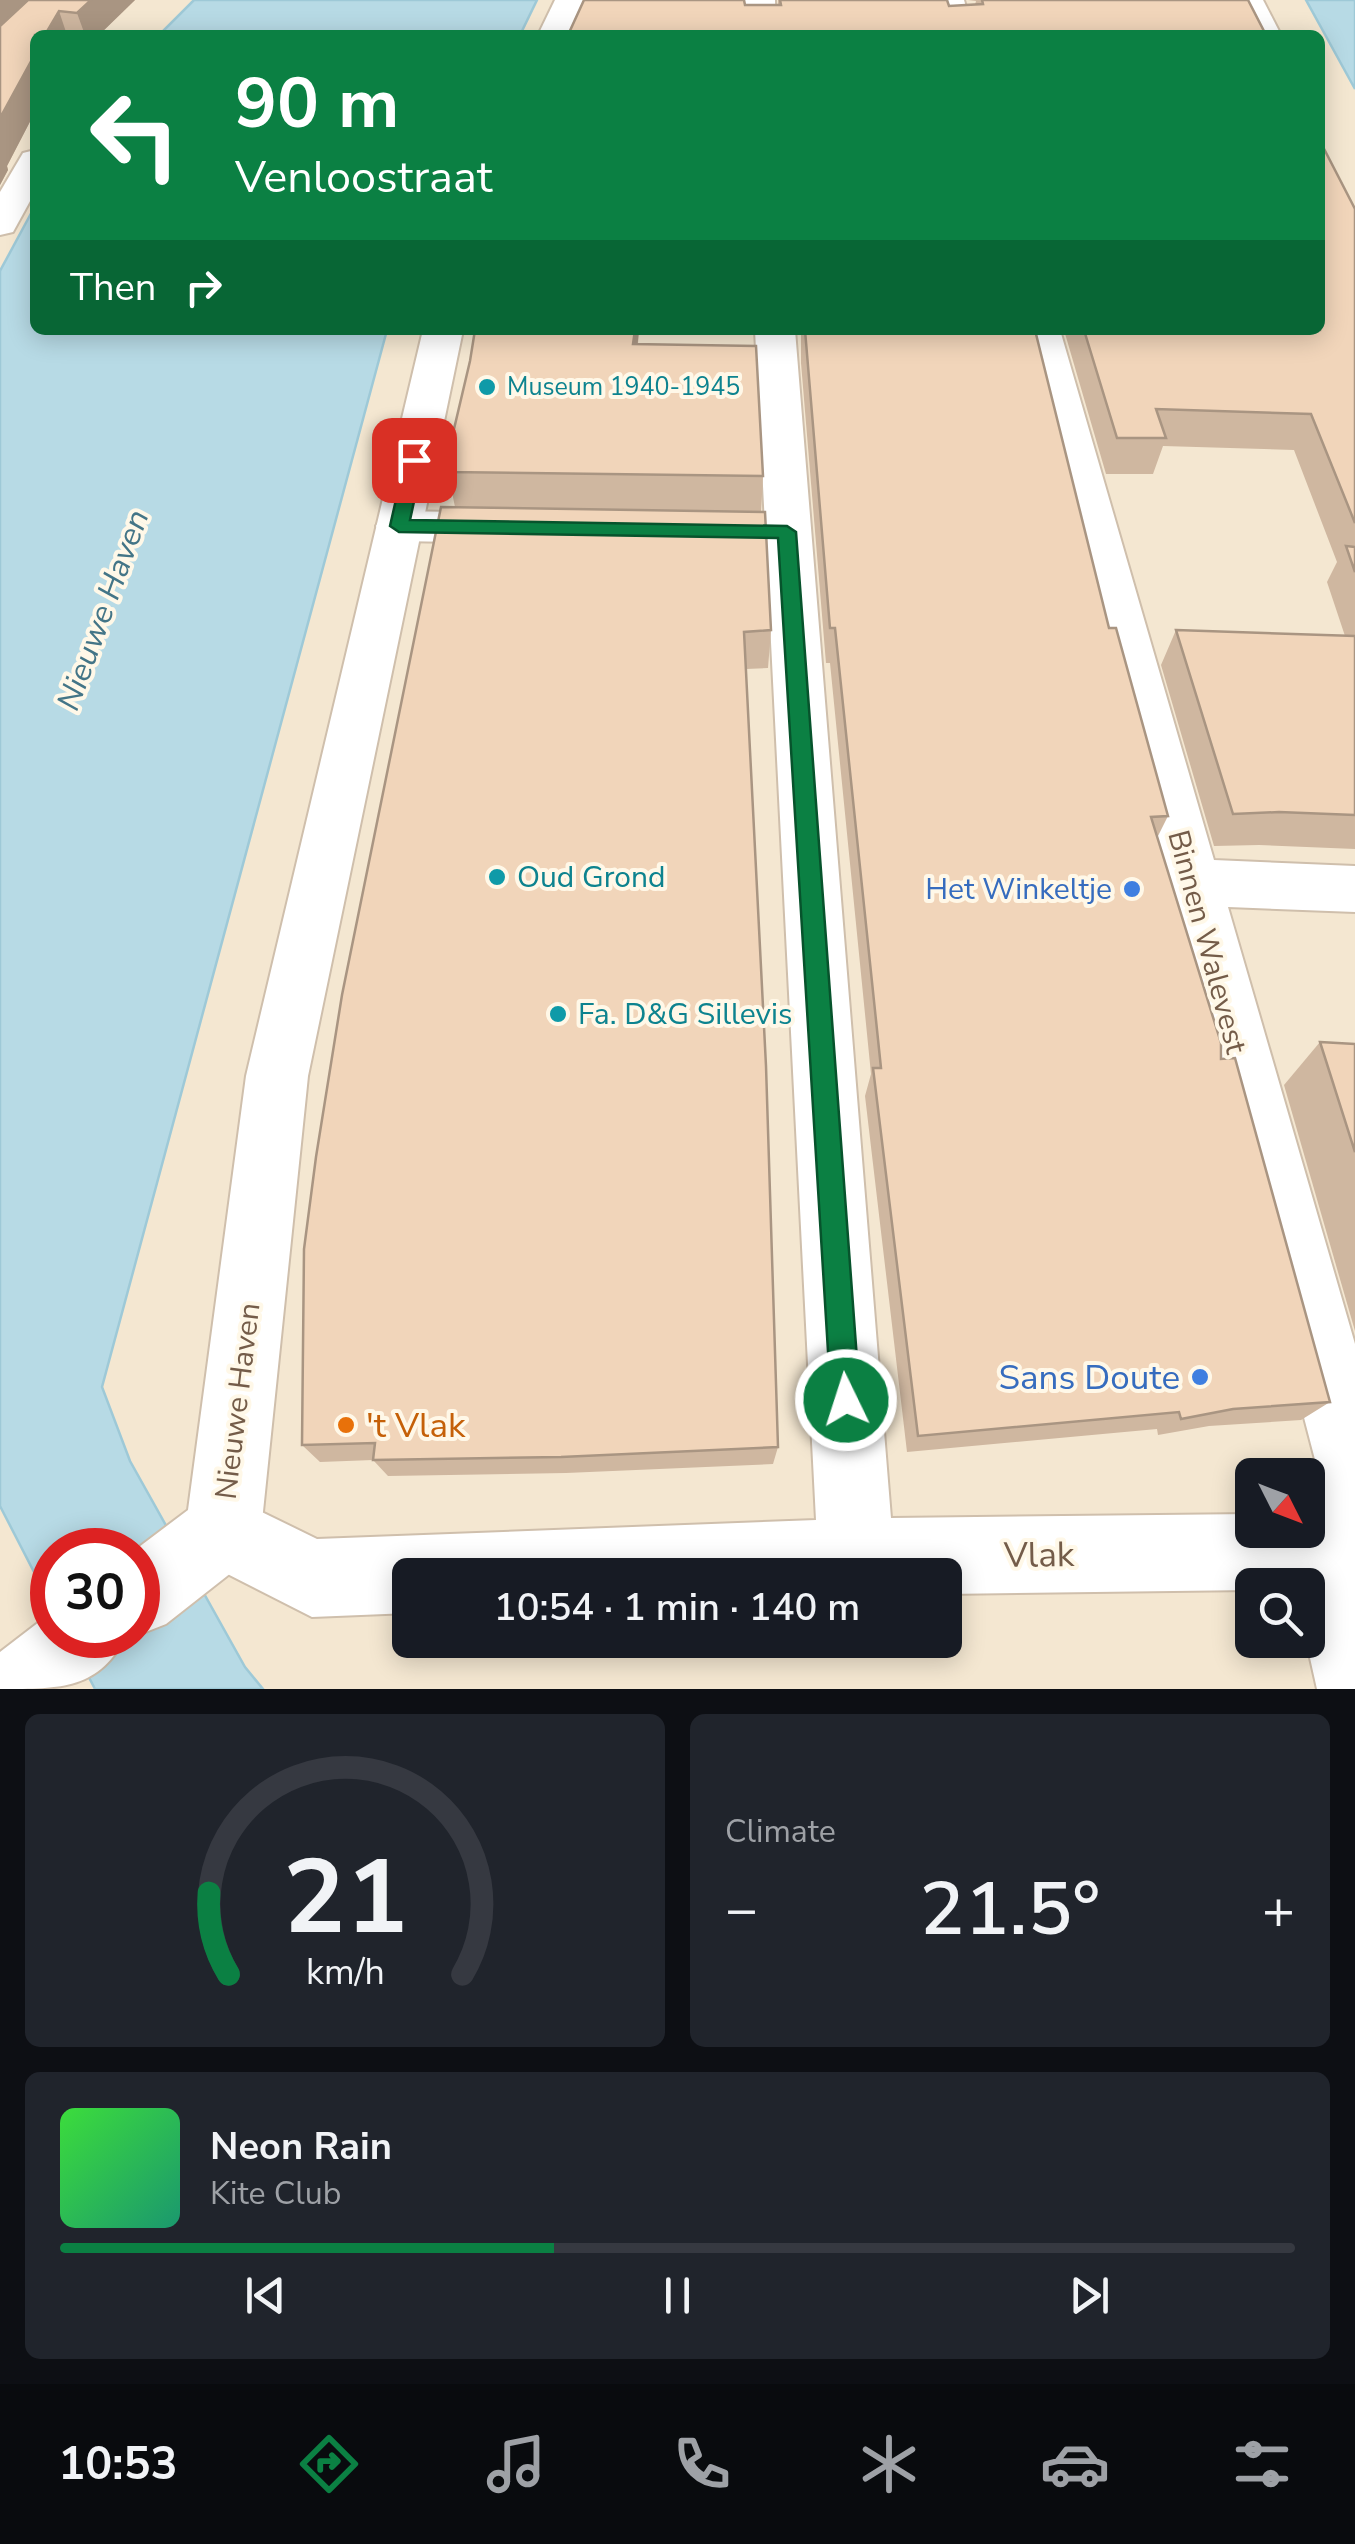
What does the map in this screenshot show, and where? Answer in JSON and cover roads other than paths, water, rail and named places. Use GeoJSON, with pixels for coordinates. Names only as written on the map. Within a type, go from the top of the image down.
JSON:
{"type":"FeatureCollection","features":[{"type":"Feature","properties":{"kind":"street"},"geometry":{"type":"LineString","coordinates":[[555,30],[570,0]]}},
{"type":"Feature","properties":{"kind":"street"},"geometry":{"type":"LineString","coordinates":[[760,0],[761,30]]}},
{"type":"Feature","properties":{"kind":"street"},"geometry":{"type":"LineString","coordinates":[[949,0],[957,30]]}},
{"type":"Feature","properties":{"kind":"street"},"geometry":{"type":"LineString","coordinates":[[1248,0],[1263,30]]}},
{"type":"Feature","properties":{"kind":"street"},"geometry":{"type":"LineString","coordinates":[[0,224],[30,169]]}},
{"type":"Feature","properties":{"kind":"street","name":"Nieuwe Haven"},"geometry":{"type":"LineString","coordinates":[[210,1540],[277,1076],[441,335]]}},
{"type":"Feature","properties":{"kind":"street"},"geometry":{"type":"LineString","coordinates":[[775,335],[767,532],[856,1558]]}},
{"type":"Feature","properties":{"kind":"street","name":"Binnen Walevest"},"geometry":{"type":"LineString","coordinates":[[1041,335],[1354,1471],[1327,1551]]}},
{"type":"Feature","properties":{"kind":"street"},"geometry":{"type":"LineString","coordinates":[[399,526],[554,528]]}},
{"type":"Feature","properties":{"kind":"street"},"geometry":{"type":"LineString","coordinates":[[1190,882],[1355,888]]}},
{"type":"Feature","properties":{"kind":"street"},"geometry":{"type":"LineString","coordinates":[[160,1579],[210,1540]]}},
{"type":"Feature","properties":{"kind":"street","name":"Vlak"},"geometry":{"type":"LineString","coordinates":[[210,1540],[312,1578],[392,1575]]}},
{"type":"Feature","properties":{"kind":"street"},"geometry":{"type":"LineString","coordinates":[[1327,1551],[1355,1684]]}},
{"type":"Feature","properties":{"kind":"street","name":"Vlak"},"geometry":{"type":"LineString","coordinates":[[856,1558],[1327,1551]]}},
{"type":"Feature","properties":{"kind":"water"},"geometry":{"type":"Polygon","coordinates":[[[194,0],[537,0],[522,30],[164,30],[194,0]]]}},
{"type":"Feature","properties":{"kind":"water"},"geometry":{"type":"Polygon","coordinates":[[[1306,0],[1355,0],[1355,89],[1325,30],[1306,0]]]}},
{"type":"Feature","properties":{"kind":"water"},"geometry":{"type":"Polygon","coordinates":[[[30,215],[30,335],[386,335],[102,1387],[130,1461],[245,1667],[263,1689],[95,1689],[79,1658],[160,1658],[160,1528],[30,1528],[30,1564],[0,1506],[0,271],[30,215]]]}},
{"type":"Feature","properties":{"kind":"place","name":"Museum 1940-1945"},"geometry":{"type":"Point","coordinates":[487,387]}},
{"type":"Feature","properties":{"kind":"place","name":"Oud Grond"},"geometry":{"type":"Point","coordinates":[497,877]}},
{"type":"Feature","properties":{"kind":"place","name":"Het Winkeltje"},"geometry":{"type":"Point","coordinates":[1132,889]}},
{"type":"Feature","properties":{"kind":"place","name":"Fa. D&G Sillevis"},"geometry":{"type":"Point","coordinates":[558,1014]}},
{"type":"Feature","properties":{"kind":"place","name":"Sans Doute"},"geometry":{"type":"Point","coordinates":[1200,1377]}},
{"type":"Feature","properties":{"kind":"place","name":"'t Vlak"},"geometry":{"type":"Point","coordinates":[346,1425]}}]}
